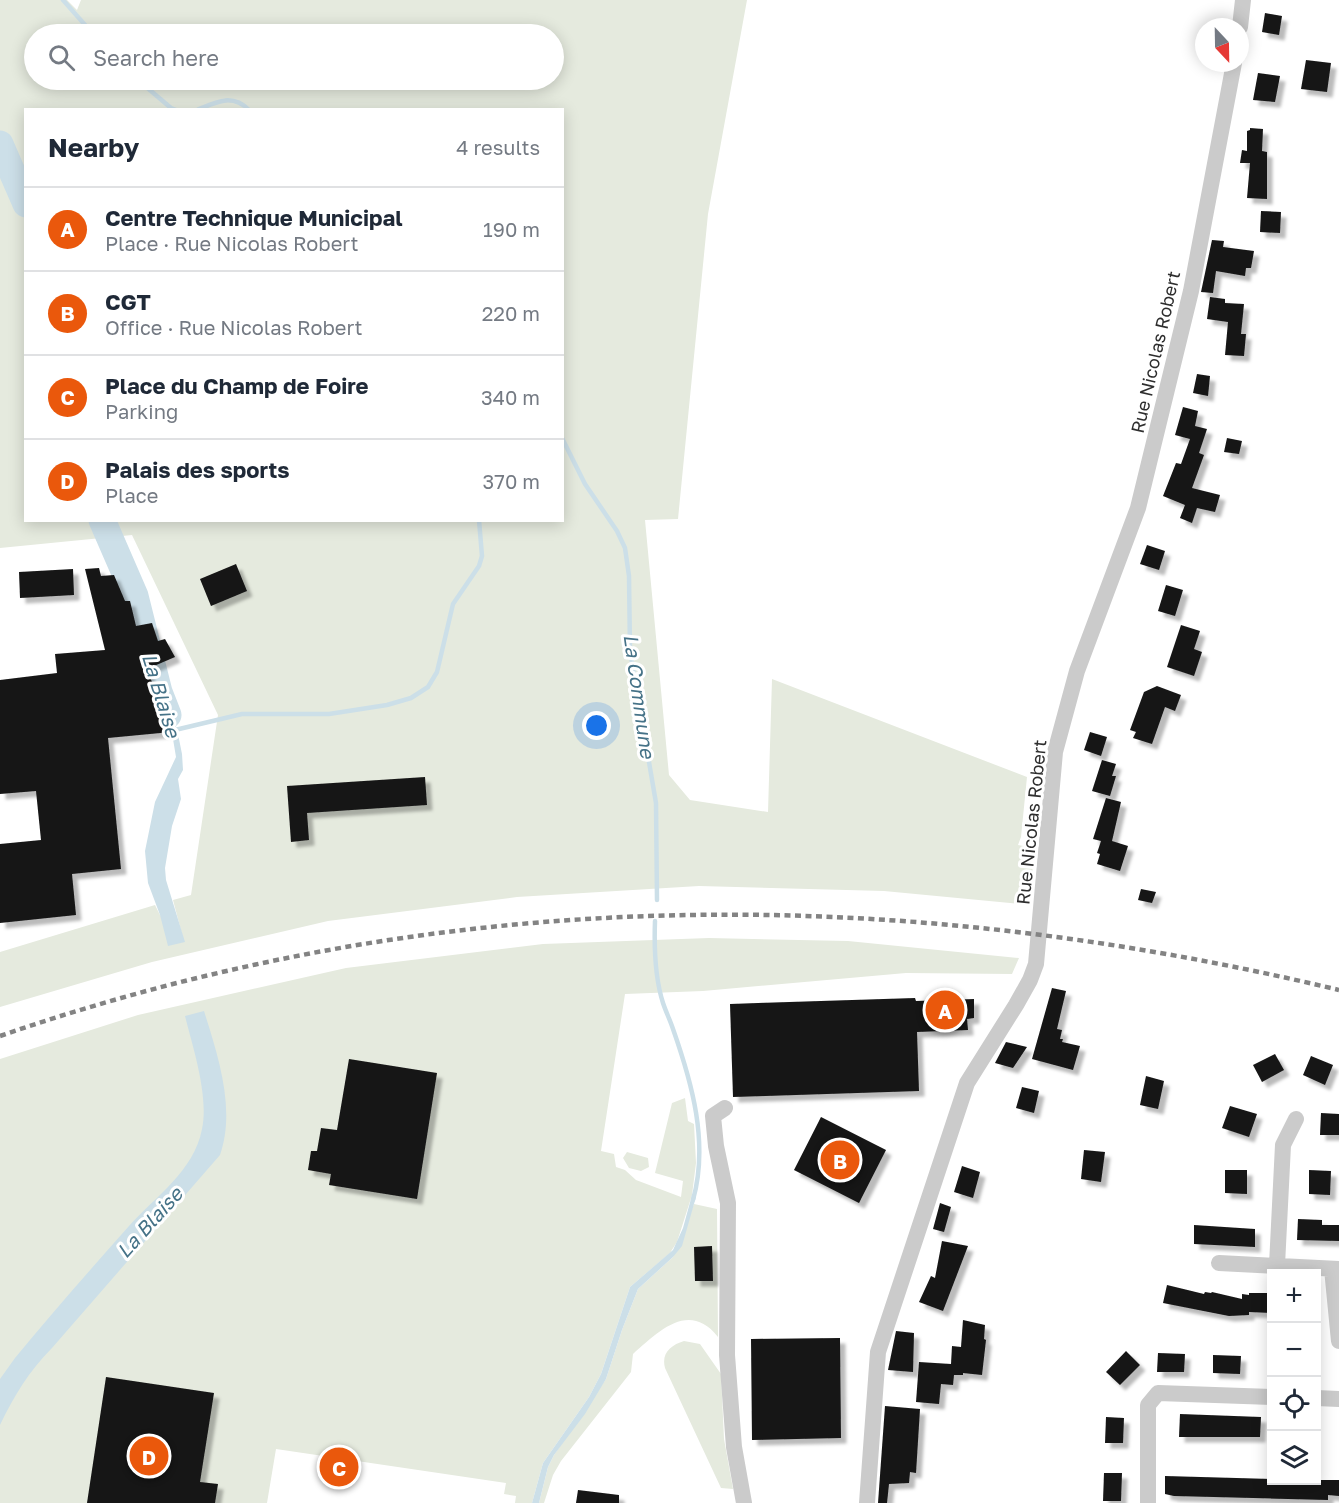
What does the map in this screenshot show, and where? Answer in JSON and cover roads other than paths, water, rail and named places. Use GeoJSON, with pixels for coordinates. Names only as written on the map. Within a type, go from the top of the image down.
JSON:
{"type":"FeatureCollection","features":[{"type":"Feature","properties":{"kind":"street"},"geometry":{"type":"LineString","coordinates":[[1241,18],[1243,0]]}},
{"type":"Feature","properties":{"kind":"street","name":"Rue Nicolas Robert"},"geometry":{"type":"LineString","coordinates":[[867,1503],[878,1352],[968,1083],[1025,988],[1036,964],[1055,752],[1077,671],[1138,508],[1191,291],[1232,72]]}},
{"type":"Feature","properties":{"kind":"street"},"geometry":{"type":"LineString","coordinates":[[725,1108],[713,1116],[716,1146],[728,1203],[727,1355],[734,1447],[744,1503]]}},
{"type":"Feature","properties":{"kind":"street"},"geometry":{"type":"LineString","coordinates":[[1277,1265],[1283,1145],[1296,1119]]}},
{"type":"Feature","properties":{"kind":"street"},"geometry":{"type":"LineString","coordinates":[[1219,1263],[1335,1269],[1339,1341]]}},
{"type":"Feature","properties":{"kind":"street"},"geometry":{"type":"LineString","coordinates":[[1148,1503],[1148,1405],[1158,1393],[1267,1397]]}},
{"type":"Feature","properties":{"kind":"street"},"geometry":{"type":"LineString","coordinates":[[1321,1398],[1339,1399]]}},
{"type":"Feature","properties":{"kind":"water"},"geometry":{"type":"Polygon","coordinates":[[[150,677],[157,680],[177,729],[182,754],[183,770],[178,779],[181,799],[172,826],[165,868],[166,880],[185,942],[168,946],[148,883],[145,851],[155,802],[176,757],[172,733],[150,677]]]}},
{"type":"Feature","properties":{"kind":"water"},"geometry":{"type":"Polygon","coordinates":[[[204,1011],[215,1046],[226,1101],[224,1137],[220,1155],[36,1366],[0,1425],[0,1379],[57,1308],[129,1226],[173,1182],[191,1158],[198,1144],[204,1116],[202,1087],[185,1016],[204,1011]]]}},
{"type":"Feature","properties":{"kind":"water"},"geometry":{"type":"Polygon","coordinates":[[[692,1195],[696,1197],[682,1246],[638,1289],[606,1379],[585,1414],[554,1455],[548,1467],[539,1503],[532,1503],[543,1463],[589,1397],[601,1374],[630,1287],[673,1250],[683,1228],[692,1195]]]}},
{"type":"Feature","properties":{"kind":"waterway","name":"La Commune"},"geometry":{"type":"LineString","coordinates":[[63,0],[84,24]]}},
{"type":"Feature","properties":{"kind":"waterway","name":"La Commune"},"geometry":{"type":"LineString","coordinates":[[150,90],[171,108]]}},
{"type":"Feature","properties":{"kind":"waterway","name":"La Commune"},"geometry":{"type":"LineString","coordinates":[[202,108],[230,100],[247,108]]}},
{"type":"Feature","properties":{"kind":"waterway","name":"La Blaise"},"geometry":{"type":"LineString","coordinates":[[0,144],[24,199]]}},
{"type":"Feature","properties":{"kind":"waterway","name":"La Commune"},"geometry":{"type":"LineString","coordinates":[[564,442],[585,484],[617,531],[625,548],[629,576],[630,651],[656,803],[657,900]]}},
{"type":"Feature","properties":{"kind":"waterway","name":"La Blaise"},"geometry":{"type":"LineString","coordinates":[[103,522],[135,596],[159,692],[168,715]]}},
{"type":"Feature","properties":{"kind":"waterway"},"geometry":{"type":"LineString","coordinates":[[175,730],[242,714],[329,714],[387,705],[411,698],[428,687],[437,672],[453,604],[479,566],[482,556],[479,522]]}},
{"type":"Feature","properties":{"kind":"waterway"},"geometry":{"type":"LineString","coordinates":[[655,921],[656,963],[660,993],[686,1070],[699,1135],[698,1179],[693,1200]]}},
{"type":"Feature","properties":{"kind":"railway"},"geometry":{"type":"LineString","coordinates":[[0,1036],[165,986],[332,950],[498,926],[666,915],[834,917],[1002,930],[1170,955],[1339,990]]}},
{"type":"Feature","properties":{"kind":"place","name":"Centre Technique Municipal"},"geometry":{"type":"Point","coordinates":[945,1010]}},
{"type":"Feature","properties":{"kind":"place","name":"CGT"},"geometry":{"type":"Point","coordinates":[840,1160]}},
{"type":"Feature","properties":{"kind":"place","name":"Palais des sports"},"geometry":{"type":"Point","coordinates":[149,1456]}},
{"type":"Feature","properties":{"kind":"place","name":"Place du Champ de Foire"},"geometry":{"type":"Point","coordinates":[339,1467]}}]}
